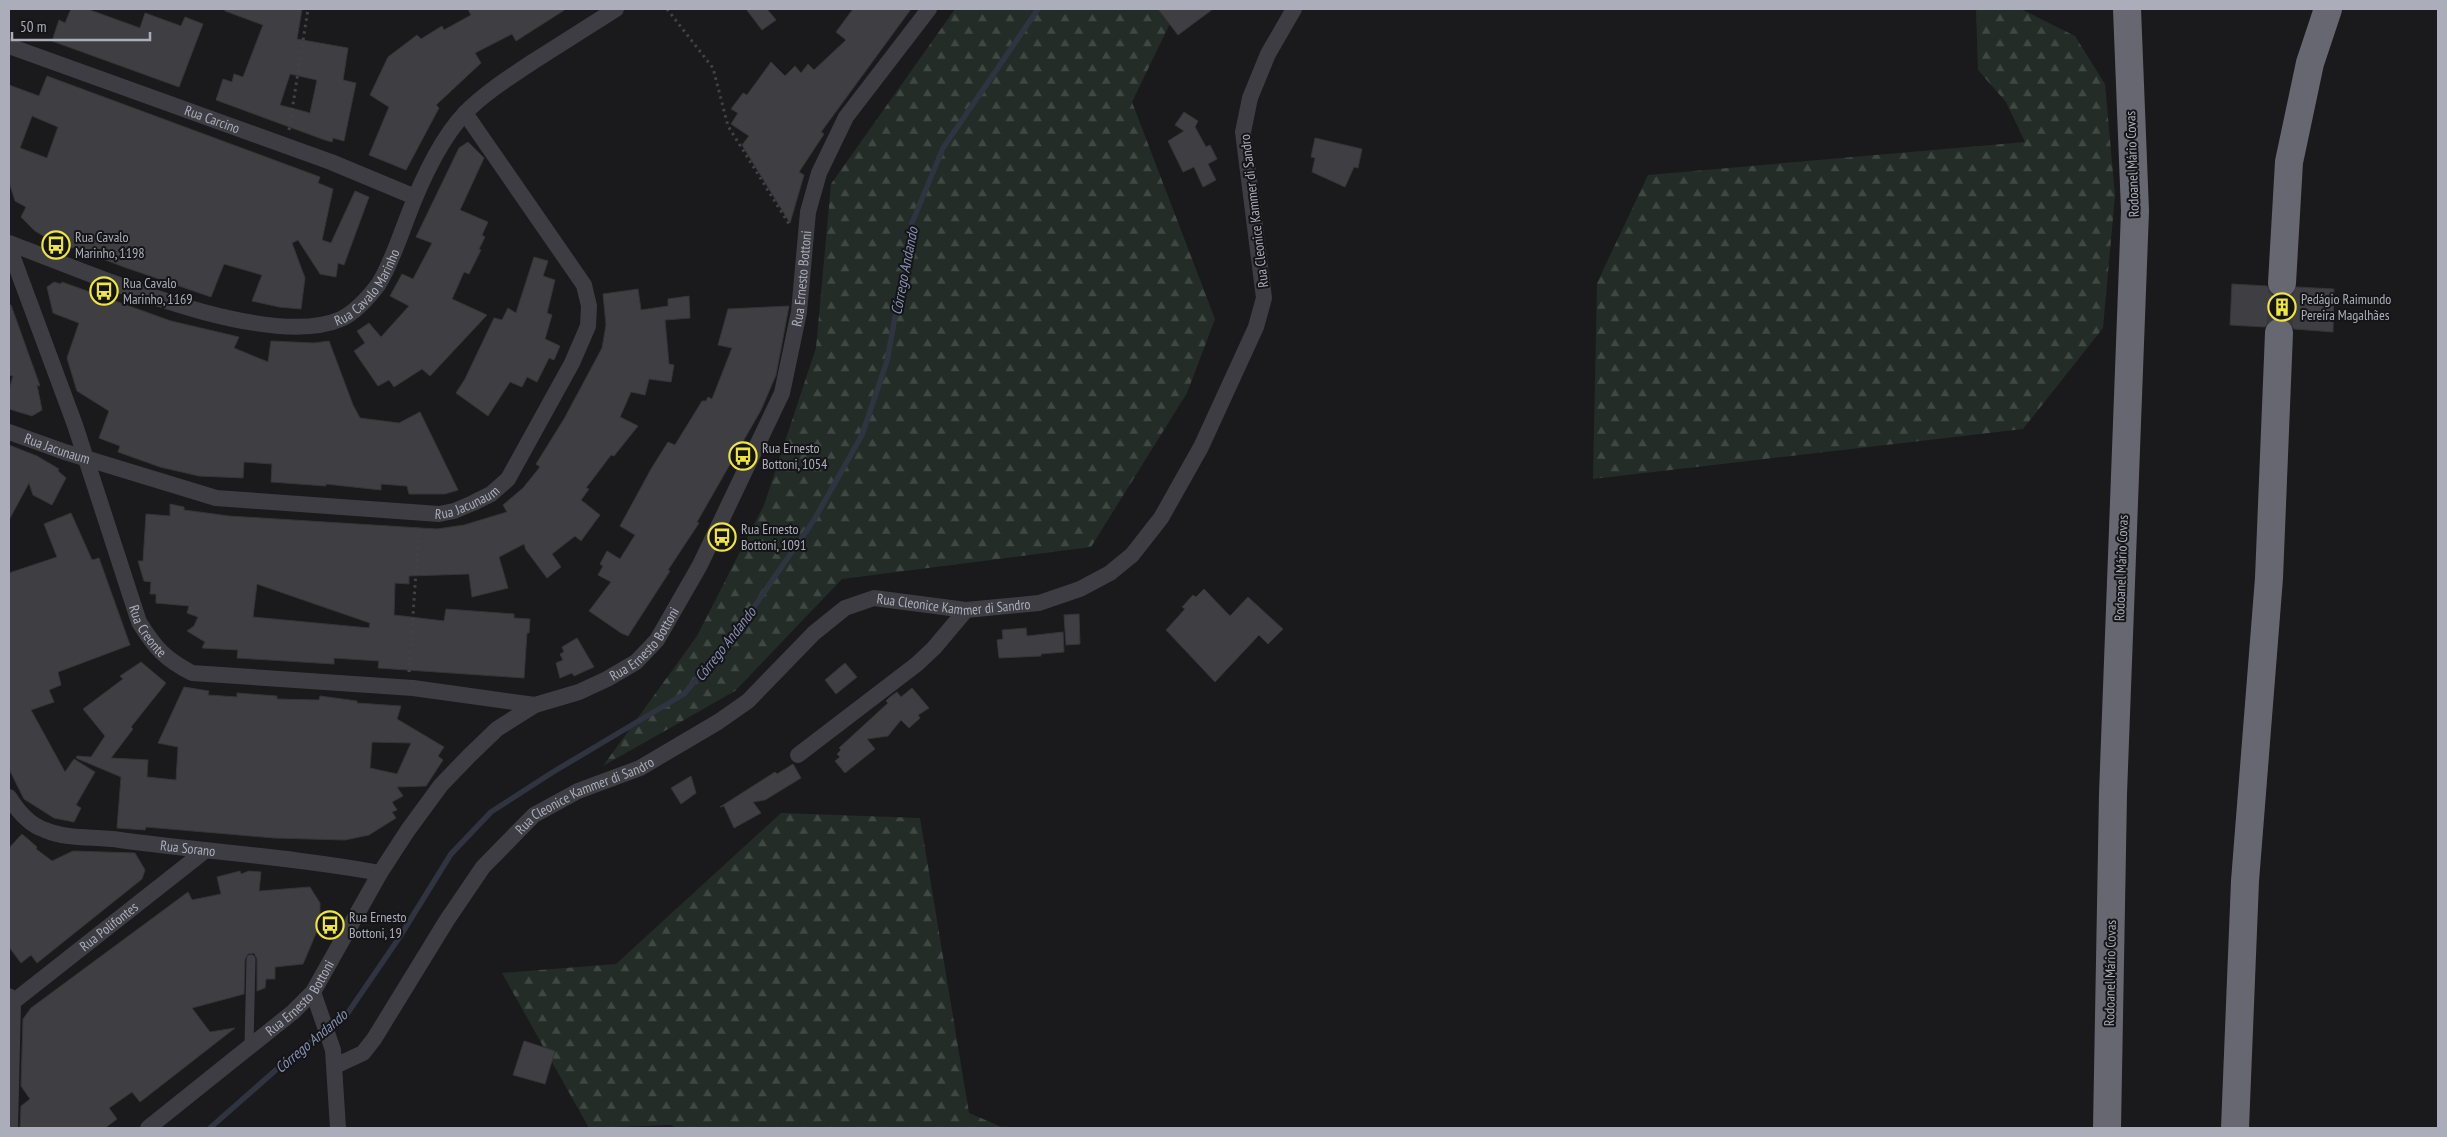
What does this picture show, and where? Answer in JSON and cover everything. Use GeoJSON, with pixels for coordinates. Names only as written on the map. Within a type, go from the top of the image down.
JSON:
{"type":"FeatureCollection","features":[{"type":"Feature","properties":{"kind":"highway","name":"Rodoanel Mário Covas"},"geometry":{"type":"LineString","coordinates":[[2107,1128],[2113,794],[2135,211],[2127,9]]}},
{"type":"Feature","properties":{"kind":"highway"},"geometry":{"type":"LineString","coordinates":[[2282,283],[2289,162],[2310,64],[2328,9]]}},
{"type":"Feature","properties":{"kind":"highway"},"geometry":{"type":"LineString","coordinates":[[2235,1128],[2245,881],[2269,578],[2279,333]]}},
{"type":"Feature","properties":{"kind":"street","name":"Rua Cavalo Marinho"},"geometry":{"type":"LineString","coordinates":[[9,245],[183,307],[265,324],[294,327],[315,325],[340,319],[355,310],[378,284],[397,244],[415,197],[447,137],[465,113],[493,88],[616,9]]}},
{"type":"Feature","properties":{"kind":"street","name":"Rua Ernesto Bottoni"},"geometry":{"type":"LineString","coordinates":[[148,1128],[249,1045],[293,1012],[313,992],[380,873],[442,786],[497,729],[534,705],[579,692],[606,679],[636,662],[657,640],[700,565],[782,393],[799,312],[803,246],[808,212],[819,173],[846,117],[929,9]]}},
{"type":"Feature","properties":{"kind":"street","name":"Rua Cleonice Kammer di Sandro"},"geometry":{"type":"LineString","coordinates":[[335,1066],[363,1053],[374,1039],[447,920],[483,868],[534,815],[578,791],[640,768],[718,722],[748,701],[814,633],[845,608],[874,598],[966,610],[1039,603],[1080,589],[1110,572],[1132,555],[1160,518],[1201,448],[1256,327],[1264,298],[1244,132],[1250,98],[1268,54],[1294,9]]}},
{"type":"Feature","properties":{"kind":"street","name":"Rua Carcino"},"geometry":{"type":"LineString","coordinates":[[9,46],[286,146],[415,197]]}},
{"type":"Feature","properties":{"kind":"street","name":"Rua Jacunaum"},"geometry":{"type":"LineString","coordinates":[[9,432],[216,498],[439,514],[454,511],[491,494],[508,479],[572,363],[588,326],[589,306],[584,285],[465,113]]}},
{"type":"Feature","properties":{"kind":"street","name":"Rua Creonte"},"geometry":{"type":"LineString","coordinates":[[9,245],[86,458],[139,622],[154,647],[172,663],[192,673],[407,688],[534,705]]}},
{"type":"Feature","properties":{"kind":"street"},"geometry":{"type":"LineString","coordinates":[[798,755],[917,664],[934,648],[966,610]]}},
{"type":"Feature","properties":{"kind":"street","name":"Rua Sorano"},"geometry":{"type":"LineString","coordinates":[[9,797],[18,810],[44,830],[71,837],[114,839],[321,862],[380,873]]}},
{"type":"Feature","properties":{"kind":"street","name":"Rua Polifontes"},"geometry":{"type":"LineString","coordinates":[[11,999],[206,850]]}},
{"type":"Feature","properties":{"kind":"street"},"geometry":{"type":"LineString","coordinates":[[313,992],[323,1019],[335,1066],[334,1099],[338,1128]]}},
{"type":"Feature","properties":{"kind":"street"},"geometry":{"type":"LineString","coordinates":[[10,1128],[11,999]]}},
{"type":"Feature","properties":{"kind":"lane"},"geometry":{"type":"LineString","coordinates":[[249,1045],[251,959]]}},
{"type":"Feature","properties":{"kind":"path"},"geometry":{"type":"LineString","coordinates":[[286,146],[308,9]]}},
{"type":"Feature","properties":{"kind":"path"},"geometry":{"type":"LineString","coordinates":[[667,9],[713,68],[728,126],[803,246]]}},
{"type":"Feature","properties":{"kind":"path"},"geometry":{"type":"LineString","coordinates":[[407,688],[420,513]]}},
{"type":"Feature","properties":{"kind":"green space"},"geometry":{"type":"Polygon","coordinates":[[[955,9],[1177,9],[1132,102],[1215,319],[1187,393],[1091,547],[842,579],[735,691],[603,766],[697,636],[764,505],[816,348],[831,184],[955,9]]]}},
{"type":"Feature","properties":{"kind":"green space"},"geometry":{"type":"Polygon","coordinates":[[[1976,9],[2021,9],[2075,36],[2105,84],[2115,196],[2103,328],[2023,429],[1593,479],[1597,283],[1648,175],[2025,142],[2006,102],[1978,70],[1976,9]]]}},
{"type":"Feature","properties":{"kind":"green space"},"geometry":{"type":"Polygon","coordinates":[[[781,813],[920,818],[969,1113],[1004,1128],[674,1128],[672,1125],[589,1128],[502,973],[616,964],[781,813]]]}},
{"type":"Feature","properties":{"kind":"building"},"geometry":{"type":"Polygon","coordinates":[[[71,9],[87,9],[140,28],[145,13],[181,26],[185,17],[203,24],[179,87],[52,41],[59,20],[65,23],[71,9]]]}},
{"type":"Feature","properties":{"kind":"building"},"geometry":{"type":"Polygon","coordinates":[[[225,9],[302,9],[297,39],[348,48],[343,80],[356,83],[344,141],[333,138],[332,142],[322,139],[216,100],[223,79],[232,82],[234,74],[243,77],[263,25],[225,11],[225,9]],[[290,74],[280,105],[310,113],[317,80],[290,74]]]}},
{"type":"Feature","properties":{"kind":"building"},"geometry":{"type":"Polygon","coordinates":[[[468,9],[566,9],[516,41],[512,34],[475,53],[481,63],[436,105],[439,108],[406,170],[369,155],[389,107],[370,95],[388,57],[417,35],[421,39],[442,26],[444,30],[471,15],[468,9]]]}},
{"type":"Feature","properties":{"kind":"building"},"geometry":{"type":"Polygon","coordinates":[[[746,9],[767,9],[776,20],[762,30],[746,9]]]}},
{"type":"Feature","properties":{"kind":"building"},"geometry":{"type":"Polygon","coordinates":[[[853,9],[911,9],[821,132],[824,134],[799,172],[804,175],[790,223],[742,145],[749,136],[731,124],[738,113],[731,109],[743,93],[747,95],[771,62],[785,76],[795,66],[801,73],[808,64],[814,70],[846,40],[836,32],[853,9]]]}},
{"type":"Feature","properties":{"kind":"building"},"geometry":{"type":"Polygon","coordinates":[[[1158,9],[1213,9],[1178,35],[1158,9]]]}},
{"type":"Feature","properties":{"kind":"building"},"geometry":{"type":"Polygon","coordinates":[[[47,76],[320,177],[318,183],[333,189],[322,240],[331,243],[355,191],[369,197],[344,265],[338,263],[336,277],[320,274],[298,240],[292,243],[305,278],[301,309],[279,307],[252,301],[262,275],[224,264],[211,297],[47,238],[35,231],[21,217],[26,207],[15,201],[9,182],[9,85],[39,96],[47,76]],[[32,116],[20,148],[47,158],[58,127],[32,116]]]}},
{"type":"Feature","properties":{"kind":"building"},"geometry":{"type":"Polygon","coordinates":[[[1184,112],[1198,121],[1195,127],[1206,147],[1210,145],[1217,159],[1208,164],[1216,180],[1203,187],[1194,167],[1183,172],[1168,141],[1184,131],[1175,125],[1184,112]]]}},
{"type":"Feature","properties":{"kind":"building"},"geometry":{"type":"Polygon","coordinates":[[[1315,138],[1362,149],[1358,168],[1354,167],[1345,187],[1312,172],[1315,158],[1311,157],[1315,138]]]}},
{"type":"Feature","properties":{"kind":"building"},"geometry":{"type":"Polygon","coordinates":[[[468,142],[484,158],[460,210],[488,222],[482,235],[485,237],[479,249],[481,250],[469,274],[464,272],[452,299],[487,315],[430,376],[422,369],[394,387],[389,380],[378,386],[354,351],[365,343],[357,331],[369,323],[381,337],[409,306],[390,296],[402,274],[413,279],[432,243],[416,237],[459,148],[468,142]]]}},
{"type":"Feature","properties":{"kind":"building"},"geometry":{"type":"Polygon","coordinates":[[[534,257],[548,261],[543,276],[555,280],[547,313],[552,315],[545,339],[560,346],[554,360],[549,358],[537,382],[527,377],[522,387],[510,382],[488,416],[456,393],[465,379],[494,318],[502,320],[508,308],[516,313],[534,257]]]}},
{"type":"Feature","properties":{"kind":"building"},"geometry":{"type":"Polygon","coordinates":[[[54,282],[61,284],[62,282],[171,321],[239,337],[234,348],[268,362],[271,341],[314,343],[329,341],[353,405],[360,418],[399,423],[420,412],[458,490],[445,494],[409,494],[407,486],[381,484],[381,490],[326,484],[326,486],[271,482],[272,464],[244,462],[243,478],[199,476],[160,467],[118,452],[120,446],[99,438],[109,411],[77,391],[67,358],[79,323],[53,313],[47,287],[54,282]]]}},
{"type":"Feature","properties":{"kind":"building","name":"Pedágio Raimundo Pereira Magalhães"},"geometry":{"type":"Polygon","coordinates":[[[2232,284],[2267,286],[2273,296],[2282,299],[2289,297],[2296,287],[2334,289],[2333,332],[2294,329],[2288,320],[2280,317],[2271,319],[2265,327],[2230,325],[2232,284]]]}},
{"type":"Feature","properties":{"kind":"building"},"geometry":{"type":"Polygon","coordinates":[[[638,289],[641,310],[668,306],[668,299],[689,296],[690,318],[665,320],[669,364],[674,365],[671,382],[649,379],[645,395],[631,392],[620,417],[638,426],[614,456],[611,455],[586,488],[589,489],[581,500],[600,515],[581,541],[575,536],[552,554],[561,567],[547,578],[526,550],[524,544],[499,557],[508,588],[472,597],[469,574],[409,576],[409,584],[395,583],[394,615],[444,621],[446,609],[514,614],[514,618],[530,619],[529,633],[527,633],[524,678],[378,668],[379,661],[334,658],[334,664],[237,658],[238,650],[202,648],[205,642],[187,631],[194,626],[198,617],[187,613],[189,606],[156,603],[156,594],[150,594],[151,582],[144,581],[138,561],[143,561],[146,514],[170,516],[170,504],[184,507],[184,510],[229,516],[437,529],[464,525],[507,512],[503,505],[523,488],[540,467],[536,464],[564,419],[602,348],[606,325],[603,294],[638,289]],[[257,584],[253,617],[369,628],[370,623],[257,584]]]}},
{"type":"Feature","properties":{"kind":"building"},"geometry":{"type":"Polygon","coordinates":[[[9,305],[11,305],[40,386],[37,385],[42,410],[32,416],[9,409],[9,390],[13,376],[9,375],[9,305]]]}},
{"type":"Feature","properties":{"kind":"building"},"geometry":{"type":"Polygon","coordinates":[[[789,306],[776,375],[761,410],[697,522],[699,523],[668,570],[670,571],[628,636],[621,633],[589,611],[611,582],[598,575],[603,566],[600,564],[607,551],[620,559],[635,535],[620,526],[651,469],[668,442],[675,445],[702,401],[706,401],[708,397],[712,399],[732,348],[718,345],[728,309],[789,306]]]}},
{"type":"Feature","properties":{"kind":"building"},"geometry":{"type":"Polygon","coordinates":[[[9,445],[37,456],[59,469],[58,471],[66,478],[52,505],[33,495],[29,483],[9,520],[9,445]]]}},
{"type":"Feature","properties":{"kind":"building"},"geometry":{"type":"Polygon","coordinates":[[[71,513],[92,560],[99,558],[130,645],[58,672],[61,685],[49,690],[54,702],[31,710],[65,772],[74,759],[95,772],[76,805],[81,808],[74,822],[54,818],[24,799],[9,769],[9,573],[57,557],[44,524],[71,513]]]}},
{"type":"Feature","properties":{"kind":"building"},"geometry":{"type":"Polygon","coordinates":[[[1204,589],[1230,616],[1248,597],[1283,629],[1268,644],[1259,635],[1215,682],[1166,630],[1185,609],[1182,607],[1193,595],[1196,597],[1204,589]]]}},
{"type":"Feature","properties":{"kind":"building"},"geometry":{"type":"Polygon","coordinates":[[[1079,614],[1080,644],[1066,645],[1064,615],[1079,614]]]}},
{"type":"Feature","properties":{"kind":"building"},"geometry":{"type":"Polygon","coordinates":[[[1026,628],[1027,636],[1063,632],[1064,652],[1041,654],[1041,656],[999,658],[997,640],[1003,639],[1002,630],[1026,628]]]}},
{"type":"Feature","properties":{"kind":"building"},"geometry":{"type":"Polygon","coordinates":[[[577,638],[594,667],[574,676],[572,673],[560,678],[556,663],[563,660],[560,654],[564,652],[562,647],[577,638]]]}},
{"type":"Feature","properties":{"kind":"building"},"geometry":{"type":"Polygon","coordinates":[[[141,662],[166,683],[131,727],[133,729],[111,758],[148,760],[147,777],[176,780],[178,747],[158,743],[184,687],[209,691],[208,695],[237,697],[237,693],[277,696],[277,699],[319,700],[320,696],[357,701],[357,703],[401,706],[397,719],[444,747],[438,756],[443,760],[426,786],[397,787],[403,796],[392,802],[397,810],[392,812],[396,818],[369,835],[345,840],[274,838],[146,827],[145,830],[117,828],[121,777],[76,758],[77,756],[91,757],[105,736],[83,709],[123,679],[120,676],[141,662]],[[372,742],[370,768],[397,774],[411,743],[372,742]]]}},
{"type":"Feature","properties":{"kind":"building"},"geometry":{"type":"Polygon","coordinates":[[[845,663],[857,677],[836,694],[825,680],[845,663]]]}},
{"type":"Feature","properties":{"kind":"building"},"geometry":{"type":"Polygon","coordinates":[[[912,688],[929,708],[918,715],[920,718],[909,728],[901,720],[888,736],[867,739],[875,749],[845,773],[835,761],[840,757],[837,754],[841,750],[839,748],[888,703],[886,701],[890,697],[897,692],[901,697],[912,688]]]}},
{"type":"Feature","properties":{"kind":"building"},"geometry":{"type":"Polygon","coordinates":[[[793,764],[801,778],[765,800],[753,802],[761,813],[734,828],[724,806],[720,807],[775,772],[777,774],[793,764]]]}},
{"type":"Feature","properties":{"kind":"building"},"geometry":{"type":"Polygon","coordinates":[[[691,776],[696,793],[681,804],[671,788],[691,776]]]}},
{"type":"Feature","properties":{"kind":"building"},"geometry":{"type":"Polygon","coordinates":[[[22,834],[37,847],[36,849],[52,861],[73,851],[135,853],[145,870],[142,879],[37,963],[31,955],[21,963],[9,947],[9,848],[22,834]]]}},
{"type":"Feature","properties":{"kind":"building"},"geometry":{"type":"Polygon","coordinates":[[[240,871],[241,874],[249,871],[261,872],[259,891],[310,887],[320,903],[320,924],[303,964],[275,967],[275,979],[266,979],[265,988],[257,991],[257,959],[254,953],[248,954],[245,959],[244,994],[192,1008],[210,1032],[235,1028],[140,1102],[132,1092],[109,1108],[117,1119],[105,1128],[20,1128],[21,1106],[30,1099],[21,1086],[23,1019],[31,1008],[188,892],[192,900],[221,894],[217,877],[240,871]]]}},
{"type":"Feature","properties":{"kind":"building"},"geometry":{"type":"Polygon","coordinates":[[[524,1041],[555,1051],[545,1084],[513,1075],[524,1041]]]}},
{"type":"Feature","properties":{"kind":"waterway","name":"Córrego Andando"},"geometry":{"type":"LineString","coordinates":[[210,1128],[294,1054],[345,1017],[399,938],[451,854],[491,812],[553,772],[684,694],[740,627],[814,520],[862,435],[887,361],[912,223],[943,148],[1038,9]]}},
{"type":"Feature","properties":{"kind":"tunnel"},"geometry":{"type":"LineString","coordinates":[[2279,333],[2282,283]]}},
{"type":"Feature","properties":{"kind":"place","name":"Rua Cavalo Marinho, 1198"},"geometry":{"type":"Point","coordinates":[56,245]}},
{"type":"Feature","properties":{"kind":"place","name":"Rua Cavalo Marinho, 1169"},"geometry":{"type":"Point","coordinates":[104,291]}},
{"type":"Feature","properties":{"kind":"place","name":"Pedágio Raimundo Pereira Magalhães"},"geometry":{"type":"Point","coordinates":[2282,307]}},
{"type":"Feature","properties":{"kind":"place","name":"Rua Ernesto Bottoni, 1054"},"geometry":{"type":"Point","coordinates":[743,456]}},
{"type":"Feature","properties":{"kind":"place","name":"Rua Ernesto Bottoni, 1091"},"geometry":{"type":"Point","coordinates":[722,537]}},
{"type":"Feature","properties":{"kind":"place","name":"Rua Ernesto Bottoni, 19"},"geometry":{"type":"Point","coordinates":[330,925]}}]}
